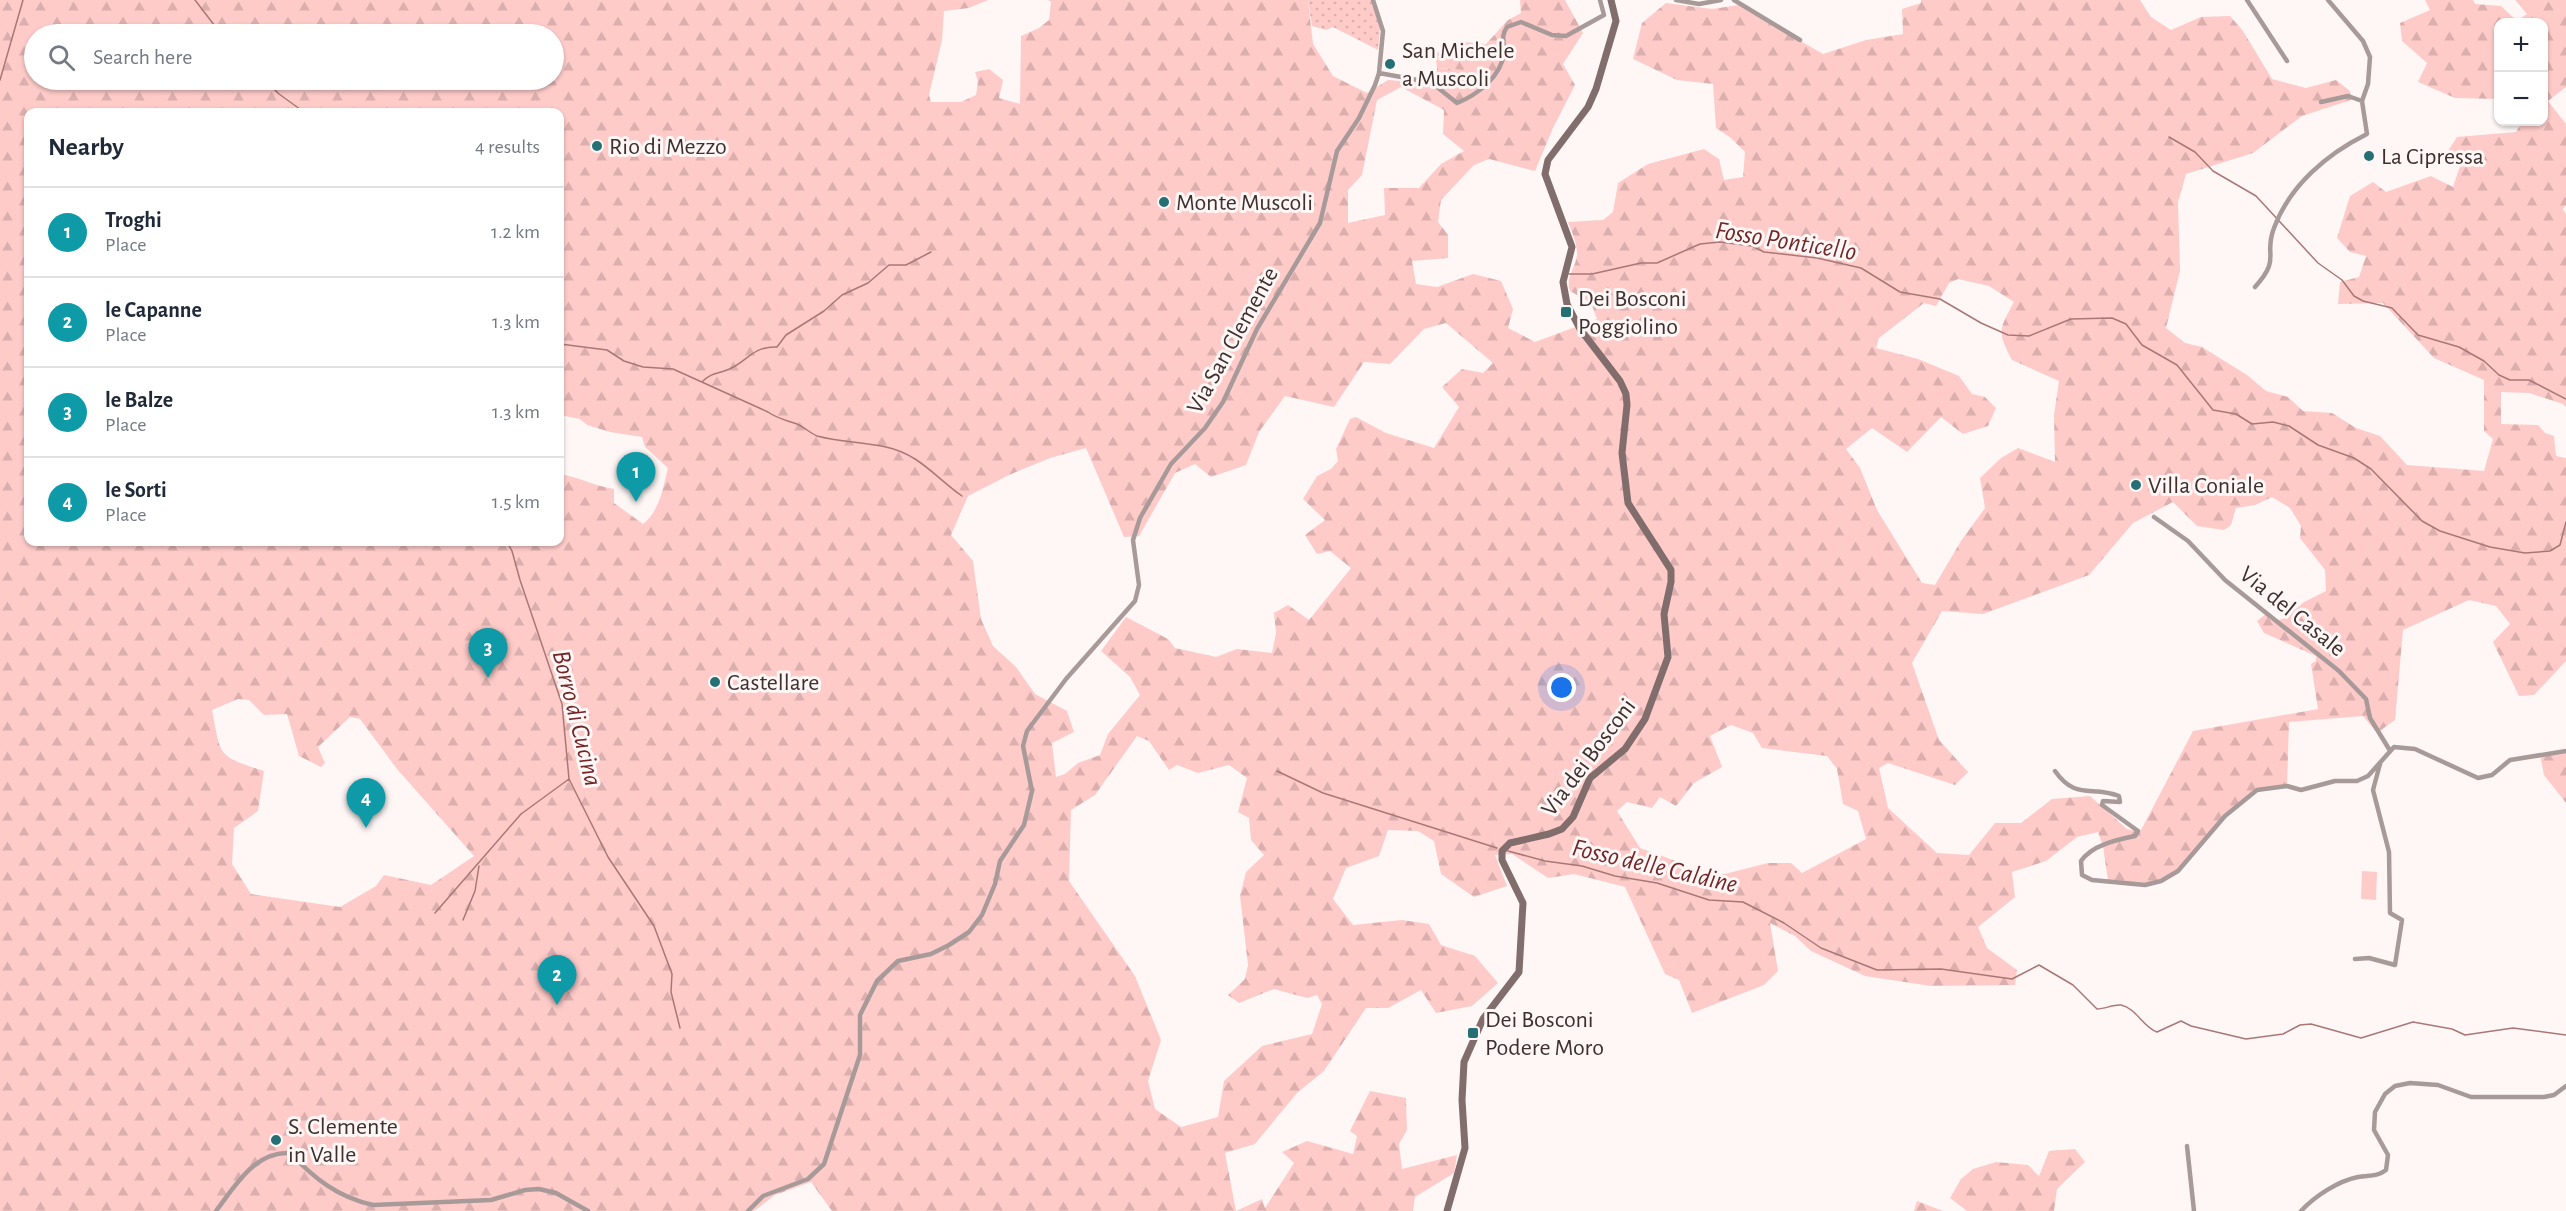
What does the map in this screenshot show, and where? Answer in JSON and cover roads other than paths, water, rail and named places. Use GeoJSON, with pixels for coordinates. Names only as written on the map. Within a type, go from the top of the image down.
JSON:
{"type":"FeatureCollection","features":[{"type":"Feature","properties":{"kind":"main road","name":"Via dei Bosconi"},"geometry":{"type":"LineString","coordinates":[[1447,1211],[1465,1148],[1462,1092],[1464,1062],[1483,1019],[1519,972],[1523,903],[1502,860],[1502,851],[1510,843],[1556,832],[1568,823],[1578,807],[1586,784],[1625,748],[1645,719],[1668,657],[1664,614],[1671,582],[1671,570],[1628,503],[1622,453],[1626,394],[1620,381],[1580,329],[1567,304],[1563,282],[1572,247],[1545,174],[1548,160],[1588,107],[1596,89],[1616,21],[1611,0]]}},
{"type":"Feature","properties":{"kind":"street","name":"Via San Clemente"},"geometry":{"type":"LineString","coordinates":[[748,1211],[763,1197],[808,1179],[824,1164],[860,1055],[860,1015],[877,981],[898,961],[931,954],[949,945],[969,932],[982,915],[995,884],[1000,861],[1024,825],[1032,791],[1023,746],[1027,731],[1066,680],[1135,601],[1139,579],[1133,540],[1140,518],[1171,464],[1205,428],[1223,402],[1257,329],[1320,223],[1337,151],[1359,118],[1379,73],[1383,25],[1374,0]]}},
{"type":"Feature","properties":{"kind":"street"},"geometry":{"type":"LineString","coordinates":[[1379,73],[1423,81],[1437,87],[1457,103],[1476,94],[1493,76],[1502,61],[1504,53],[1501,42],[1507,27],[1521,22],[1552,35],[1566,36],[1604,15],[1600,0]]}},
{"type":"Feature","properties":{"kind":"street"},"geometry":{"type":"LineString","coordinates":[[1676,0],[1699,4],[1721,0]]}},
{"type":"Feature","properties":{"kind":"street"},"geometry":{"type":"LineString","coordinates":[[1734,0],[1800,40]]}},
{"type":"Feature","properties":{"kind":"street"},"geometry":{"type":"LineString","coordinates":[[2247,0],[2287,61]]}},
{"type":"Feature","properties":{"kind":"street"},"geometry":{"type":"LineString","coordinates":[[2255,287],[2268,273],[2272,260],[2270,241],[2278,218],[2296,187],[2313,170],[2367,134],[2362,101],[2368,84],[2370,57],[2363,41],[2328,0]]}},
{"type":"Feature","properties":{"kind":"street"},"geometry":{"type":"LineString","coordinates":[[2321,102],[2348,96],[2362,101]]}},
{"type":"Feature","properties":{"kind":"street","name":"Via del Casale"},"geometry":{"type":"LineString","coordinates":[[2154,517],[2188,542],[2225,580],[2339,671],[2366,699],[2370,718],[2389,749]]}},
{"type":"Feature","properties":{"kind":"street"},"geometry":{"type":"LineString","coordinates":[[2055,771],[2075,790],[2119,796],[2120,802],[2103,801],[2102,805],[2138,833],[2086,854],[2081,861],[2082,875],[2092,880],[2145,885],[2161,881],[2178,871],[2225,816],[2257,790],[2287,786],[2301,790],[2335,781],[2357,781],[2368,776],[2389,749],[2404,746],[2478,778],[2492,775],[2510,760],[2566,751]]}},
{"type":"Feature","properties":{"kind":"street"},"geometry":{"type":"LineString","coordinates":[[2355,958],[2369,958],[2395,965],[2402,920],[2390,913],[2390,852],[2373,790],[2381,762]]}},
{"type":"Feature","properties":{"kind":"street"},"geometry":{"type":"LineString","coordinates":[[2301,1211],[2313,1199],[2328,1190],[2353,1179],[2374,1176],[2386,1170],[2388,1155],[2374,1130],[2375,1112],[2385,1094],[2395,1086],[2410,1083],[2438,1085],[2471,1097],[2544,1097],[2554,1095],[2566,1086]]}},
{"type":"Feature","properties":{"kind":"street"},"geometry":{"type":"LineString","coordinates":[[2187,1146],[2194,1211]]}},
{"type":"Feature","properties":{"kind":"street"},"geometry":{"type":"LineString","coordinates":[[216,1211],[246,1171],[276,1152],[290,1153],[329,1189],[357,1201],[383,1205],[491,1200],[525,1190],[539,1189],[556,1193],[588,1211]]}},
{"type":"Feature","properties":{"kind":"waterway"},"geometry":{"type":"LineString","coordinates":[[0,80],[23,0]]}},
{"type":"Feature","properties":{"kind":"waterway","name":"Borro di Cucina"},"geometry":{"type":"LineString","coordinates":[[195,0],[213,24]]}},
{"type":"Feature","properties":{"kind":"waterway","name":"Borro di Cucina"},"geometry":{"type":"LineString","coordinates":[[275,90],[298,108]]}},
{"type":"Feature","properties":{"kind":"waterway"},"geometry":{"type":"LineString","coordinates":[[2169,137],[2195,152],[2213,171],[2256,196],[2318,263],[2342,280],[2354,296],[2363,301],[2392,308],[2418,335],[2459,347],[2484,361],[2499,375],[2510,380],[2529,380],[2566,399]]}},
{"type":"Feature","properties":{"kind":"waterway","name":"Fosso Ponticello"},"geometry":{"type":"LineString","coordinates":[[1569,274],[1592,274],[1641,263],[1657,263],[1700,244],[1720,242],[1752,246],[1764,252],[1817,258],[1861,268],[1900,292],[1940,299],[1981,323],[2008,335],[2029,336],[2071,319],[2112,318],[2126,324],[2142,345],[2177,365],[2213,410],[2236,414],[2252,424],[2273,422],[2289,426],[2318,445],[2354,458],[2371,469],[2422,521],[2440,531],[2490,547],[2525,553],[2550,551],[2560,545],[2566,522]]}},
{"type":"Feature","properties":{"kind":"waterway"},"geometry":{"type":"LineString","coordinates":[[702,382],[711,375],[734,367],[761,349],[777,347],[786,335],[824,311],[842,295],[868,283],[889,265],[906,265],[931,252]]}},
{"type":"Feature","properties":{"kind":"waterway"},"geometry":{"type":"LineString","coordinates":[[564,345],[607,350],[624,361],[643,367],[673,369],[779,418],[797,424],[817,436],[898,450],[926,467],[962,496]]}},
{"type":"Feature","properties":{"kind":"waterway","name":"Borro di Cucina"},"geometry":{"type":"LineString","coordinates":[[509,546],[562,704],[569,779],[608,857],[654,926],[672,974],[671,992],[680,1028]]}},
{"type":"Feature","properties":{"kind":"waterway","name":"Fosso delle Caldine"},"geometry":{"type":"LineString","coordinates":[[1277,771],[1323,793],[1497,848]]}},
{"type":"Feature","properties":{"kind":"waterway"},"geometry":{"type":"LineString","coordinates":[[435,913],[521,814],[569,779]]}},
{"type":"Feature","properties":{"kind":"waterway","name":"Fosso delle Caldine"},"geometry":{"type":"LineString","coordinates":[[1508,851],[1545,861],[1582,866],[1615,876],[1657,883],[1709,900],[1743,902],[1784,923],[1821,948],[1877,970],[1941,969],[2012,979],[2039,965],[2073,985],[2097,1009],[2121,1005],[2157,1032],[2181,1021],[2191,1026],[2246,1039],[2283,1034],[2300,1025],[2311,1024],[2361,1038],[2413,1022],[2452,1029],[2465,1035],[2513,1028],[2566,1035]]}},
{"type":"Feature","properties":{"kind":"waterway"},"geometry":{"type":"LineString","coordinates":[[463,920],[475,891],[479,866]]}},
{"type":"Feature","properties":{"kind":"place","name":"San Michele a Muscoli"},"geometry":{"type":"Point","coordinates":[1390,64]}},
{"type":"Feature","properties":{"kind":"place","name":"Rio di Mezzo"},"geometry":{"type":"Point","coordinates":[597,146]}},
{"type":"Feature","properties":{"kind":"place","name":"La Cipressa"},"geometry":{"type":"Point","coordinates":[2369,156]}},
{"type":"Feature","properties":{"kind":"place","name":"Monte Muscoli"},"geometry":{"type":"Point","coordinates":[1164,202]}},
{"type":"Feature","properties":{"kind":"place","name":"Dei Bosconi Poggiolino"},"geometry":{"type":"Point","coordinates":[1566,312]}},
{"type":"Feature","properties":{"kind":"place","name":"Villa Coniale"},"geometry":{"type":"Point","coordinates":[2136,485]}},
{"type":"Feature","properties":{"kind":"place","name":"Troghi"},"geometry":{"type":"Point","coordinates":[636,502]}},
{"type":"Feature","properties":{"kind":"place","name":"le Balze"},"geometry":{"type":"Point","coordinates":[488,678]}},
{"type":"Feature","properties":{"kind":"place","name":"Castellare"},"geometry":{"type":"Point","coordinates":[715,682]}},
{"type":"Feature","properties":{"kind":"place","name":"le Sorti"},"geometry":{"type":"Point","coordinates":[366,828]}},
{"type":"Feature","properties":{"kind":"place","name":"le Capanne"},"geometry":{"type":"Point","coordinates":[557,1005]}},
{"type":"Feature","properties":{"kind":"place","name":"Dei Bosconi Podere Moro"},"geometry":{"type":"Point","coordinates":[1473,1033]}},
{"type":"Feature","properties":{"kind":"place","name":"S. Clemente in Valle"},"geometry":{"type":"Point","coordinates":[276,1140]}}]}
